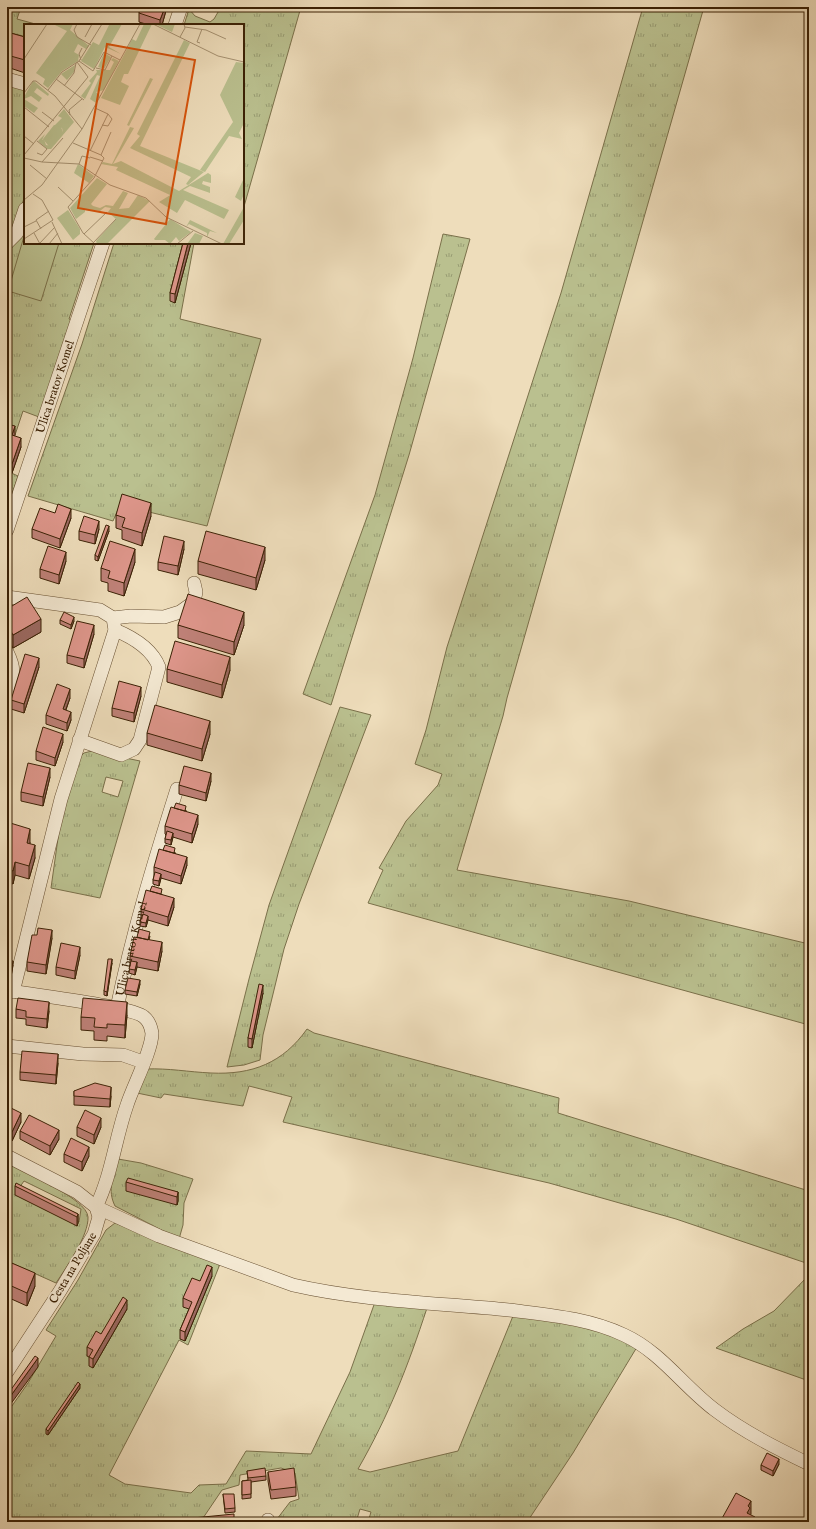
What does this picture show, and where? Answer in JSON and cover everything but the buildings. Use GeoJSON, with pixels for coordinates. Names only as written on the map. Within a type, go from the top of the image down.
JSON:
{"type":"FeatureCollection","features":[{"type":"Feature","properties":{"kind":"street"},"geometry":{"type":"LineString","coordinates":[[175,24],[180,7]]}},
{"type":"Feature","properties":{"kind":"street"},"geometry":{"type":"LineString","coordinates":[[7,79],[24,84]]}},
{"type":"Feature","properties":{"kind":"street"},"geometry":{"type":"LineString","coordinates":[[7,243],[17,233],[24,212]]}},
{"type":"Feature","properties":{"kind":"street","name":"Ulica bratov Komel"},"geometry":{"type":"LineString","coordinates":[[7,530],[103,244]]}},
{"type":"Feature","properties":{"kind":"street"},"geometry":{"type":"LineString","coordinates":[[114,624],[131,616],[164,618],[180,612],[194,602],[196,592],[194,583]]}},
{"type":"Feature","properties":{"kind":"street"},"geometry":{"type":"LineString","coordinates":[[7,597],[100,610],[126,634],[141,644],[156,659],[159,667],[140,740],[134,749],[121,755],[79,740]]}},
{"type":"Feature","properties":{"kind":"street","name":"Ulica bratov Komel"},"geometry":{"type":"LineString","coordinates":[[114,624],[61,799],[10,991],[117,1008],[127,960],[144,894],[177,789]]}},
{"type":"Feature","properties":{"kind":"street"},"geometry":{"type":"LineString","coordinates":[[7,652],[13,664],[14,673],[7,692]]}},
{"type":"Feature","properties":{"kind":"street"},"geometry":{"type":"LineString","coordinates":[[96,1207],[105,1189],[124,1113],[152,1034],[150,1023],[138,1013],[117,1008]]}},
{"type":"Feature","properties":{"kind":"street"},"geometry":{"type":"LineString","coordinates":[[7,1046],[83,1054],[123,1055],[143,1062]]}},
{"type":"Feature","properties":{"kind":"street"},"geometry":{"type":"LineString","coordinates":[[7,1055],[23,1057]]}},
{"type":"Feature","properties":{"kind":"street"},"geometry":{"type":"LineString","coordinates":[[7,1156],[77,1192],[96,1207],[166,1238],[293,1285],[314,1290],[563,1316],[595,1324],[624,1335],[645,1347],[661,1359],[714,1409],[745,1431],[809,1464]]}},
{"type":"Feature","properties":{"kind":"street","name":"Cesta na Poljane"},"geometry":{"type":"LineString","coordinates":[[7,1372],[60,1291],[94,1234],[99,1217],[96,1207]]}},
{"type":"Feature","properties":{"kind":"green space"},"geometry":{"type":"Polygon","coordinates":[[[7,7],[21,7],[17,19],[35,24],[24,24],[24,40],[7,34],[7,7]]]}},
{"type":"Feature","properties":{"kind":"green space"},"geometry":{"type":"Polygon","coordinates":[[[221,7],[301,7],[244,206],[244,24],[184,24],[189,9],[195,16],[210,22],[214,19],[221,7]]]}},
{"type":"Feature","properties":{"kind":"green space"},"geometry":{"type":"Polygon","coordinates":[[[643,7],[704,7],[503,716],[457,870],[629,901],[809,944],[809,1025],[368,903],[383,870],[379,868],[406,821],[438,785],[442,774],[415,764],[426,730],[447,647],[561,293],[643,7]]]}},
{"type":"Feature","properties":{"kind":"green space"},"geometry":{"type":"Polygon","coordinates":[[[7,83],[24,88],[24,198],[14,231],[7,237],[7,83]]]}},
{"type":"Feature","properties":{"kind":"green space"},"geometry":{"type":"Polygon","coordinates":[[[24,225],[24,244],[94,244],[69,319],[71,320],[39,417],[23,411],[15,435],[7,432],[7,246],[24,225]]]}},
{"type":"Feature","properties":{"kind":"green space"},"geometry":{"type":"Polygon","coordinates":[[[443,234],[470,239],[409,455],[331,705],[303,694],[375,495],[413,358],[443,234]]]}},
{"type":"Feature","properties":{"kind":"green space"},"geometry":{"type":"Polygon","coordinates":[[[24,236],[24,244],[59,244],[41,301],[8,291],[24,236]]]}},
{"type":"Feature","properties":{"kind":"green space"},"geometry":{"type":"Polygon","coordinates":[[[114,244],[194,244],[180,319],[261,339],[207,526],[120,505],[113,521],[28,496],[82,344],[114,244]]]}},
{"type":"Feature","properties":{"kind":"green space"},"geometry":{"type":"Polygon","coordinates":[[[7,471],[18,476],[7,509],[7,471]]]}},
{"type":"Feature","properties":{"kind":"green space"},"geometry":{"type":"Polygon","coordinates":[[[340,707],[371,715],[299,904],[284,949],[263,1035],[260,1060],[244,1065],[227,1067],[269,905],[340,707]]]}},
{"type":"Feature","properties":{"kind":"green space"},"geometry":{"type":"Polygon","coordinates":[[[92,751],[140,761],[100,898],[51,888],[60,824],[79,758],[84,753],[92,751]],[[106,777],[102,792],[118,797],[123,781],[106,777]]]}},
{"type":"Feature","properties":{"kind":"green space"},"geometry":{"type":"Polygon","coordinates":[[[307,1029],[314,1033],[559,1098],[558,1113],[809,1191],[809,1264],[676,1219],[549,1183],[283,1122],[292,1097],[249,1086],[243,1106],[164,1094],[161,1098],[137,1093],[146,1069],[226,1073],[253,1069],[277,1058],[288,1050],[298,1041],[307,1029]]]}},
{"type":"Feature","properties":{"kind":"green space"},"geometry":{"type":"Polygon","coordinates":[[[118,1159],[141,1163],[193,1179],[184,1203],[183,1225],[179,1239],[115,1206],[111,1189],[118,1159]]]}},
{"type":"Feature","properties":{"kind":"green space"},"geometry":{"type":"Polygon","coordinates":[[[7,1163],[66,1194],[85,1210],[88,1217],[85,1233],[81,1242],[56,1283],[7,1261],[7,1163]],[[24,1181],[17,1191],[79,1222],[81,1209],[24,1181]]]}},
{"type":"Feature","properties":{"kind":"green space"},"geometry":{"type":"Polygon","coordinates":[[[115,1223],[220,1264],[188,1345],[179,1340],[109,1475],[125,1484],[191,1493],[199,1485],[226,1484],[246,1451],[311,1454],[350,1372],[375,1302],[427,1308],[413,1350],[397,1390],[358,1469],[370,1472],[458,1451],[513,1316],[577,1326],[607,1334],[637,1347],[573,1453],[527,1522],[368,1522],[283,1522],[277,1519],[290,1502],[299,1499],[295,1473],[281,1468],[240,1475],[239,1485],[222,1490],[201,1521],[97,1522],[97,1520],[87,1517],[82,1522],[7,1522],[7,1413],[28,1383],[56,1336],[46,1330],[78,1280],[106,1230],[115,1223]],[[360,1509],[357,1519],[368,1522],[371,1512],[360,1509]]]}},
{"type":"Feature","properties":{"kind":"green space"},"geometry":{"type":"Polygon","coordinates":[[[809,1275],[809,1381],[716,1348],[743,1329],[774,1311],[809,1275]]]}}]}
